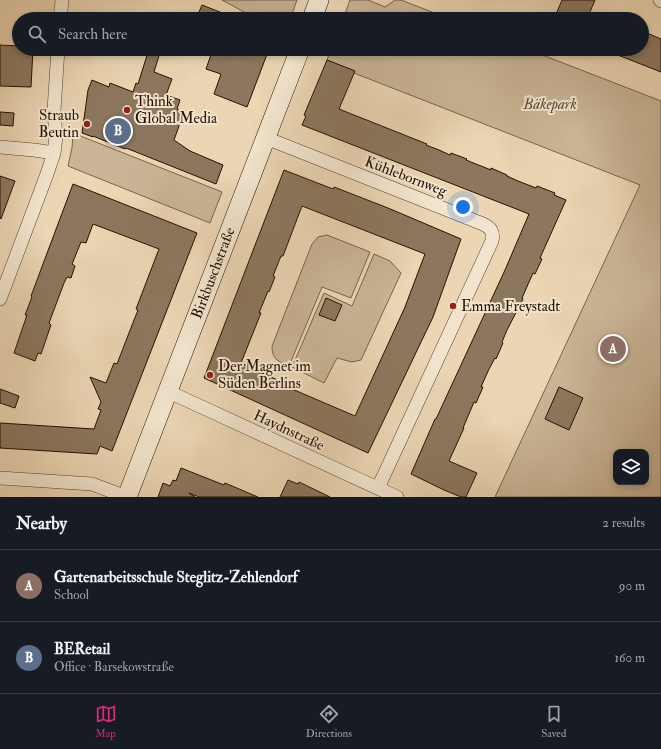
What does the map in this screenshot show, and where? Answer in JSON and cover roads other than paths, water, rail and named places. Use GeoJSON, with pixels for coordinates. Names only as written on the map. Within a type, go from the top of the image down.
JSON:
{"type":"FeatureCollection","features":[{"type":"Feature","properties":{"kind":"street"},"geometry":{"type":"LineString","coordinates":[[61,12],[62,0]]}},
{"type":"Feature","properties":{"kind":"street"},"geometry":{"type":"LineString","coordinates":[[315,12],[319,0]]}},
{"type":"Feature","properties":{"kind":"street"},"geometry":{"type":"LineString","coordinates":[[0,299],[54,153],[56,138],[54,110],[58,56]]}},
{"type":"Feature","properties":{"kind":"street","name":"Birkbuschstraße"},"geometry":{"type":"LineString","coordinates":[[127,497],[297,56]]}},
{"type":"Feature","properties":{"kind":"street","name":"Kühlebornweg"},"geometry":{"type":"LineString","coordinates":[[266,138],[484,224],[492,230],[492,241],[378,488]]}},
{"type":"Feature","properties":{"kind":"street"},"geometry":{"type":"LineString","coordinates":[[0,147],[54,153]]}},
{"type":"Feature","properties":{"kind":"street","name":"Haydnstraße"},"geometry":{"type":"LineString","coordinates":[[167,391],[397,497]]}},
{"type":"Feature","properties":{"kind":"street"},"geometry":{"type":"LineString","coordinates":[[0,478],[92,484],[127,497]]}},
{"type":"Feature","properties":{"kind":"place","name":"Think Global Media"},"geometry":{"type":"Point","coordinates":[127,110]}},
{"type":"Feature","properties":{"kind":"place","name":"Straub Beutin"},"geometry":{"type":"Point","coordinates":[87,124]}},
{"type":"Feature","properties":{"kind":"place","name":"BERetail"},"geometry":{"type":"Point","coordinates":[118,131]}},
{"type":"Feature","properties":{"kind":"place","name":"Emma Freystadt"},"geometry":{"type":"Point","coordinates":[453,306]}},
{"type":"Feature","properties":{"kind":"place","name":"Gartenarbeitsschule Steglitz-Zehlendorf"},"geometry":{"type":"Point","coordinates":[613,349]}},
{"type":"Feature","properties":{"kind":"place","name":"Der Magnet im Süden Berlins"},"geometry":{"type":"Point","coordinates":[210,375]}},
{"type":"Feature","properties":{"kind":"park label","name":"Bäkepark"},"geometry":{"type":"Point","coordinates":[550,104]}}]}
